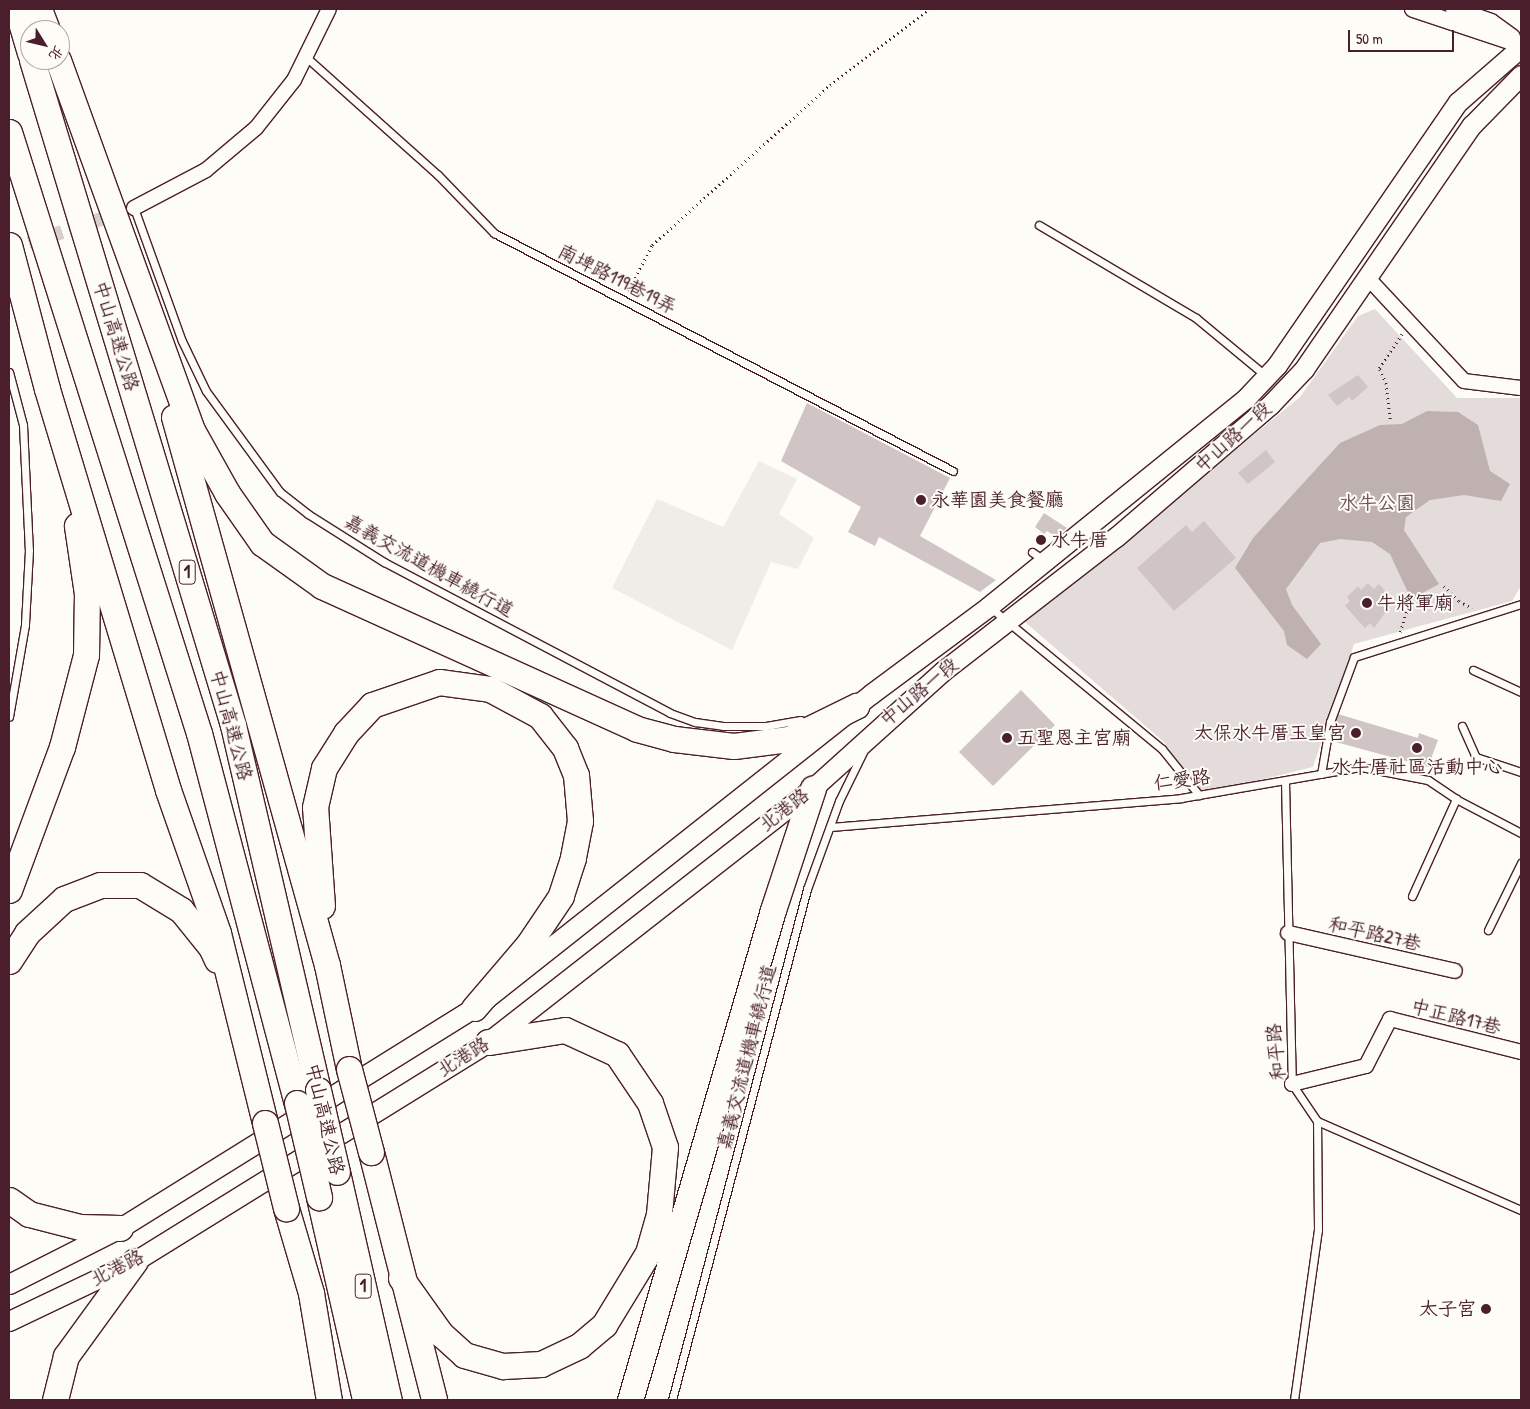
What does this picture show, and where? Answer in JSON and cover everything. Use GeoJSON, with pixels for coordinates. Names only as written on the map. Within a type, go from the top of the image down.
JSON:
{"type":"FeatureCollection","features":[{"type":"Feature","properties":{"kind":"highway"},"geometry":{"type":"LineString","coordinates":[[16,9],[20,22]]}},
{"type":"Feature","properties":{"kind":"highway","name":"中山高速公路"},"geometry":{"type":"LineString","coordinates":[[35,70],[233,725],[308,1096],[319,1197],[365,1400]]}},
{"type":"Feature","properties":{"kind":"highway"},"geometry":{"type":"LineString","coordinates":[[61,70],[134,279],[192,430],[227,493],[262,543],[322,586],[637,729],[674,739],[734,746],[788,739],[863,700]]}},
{"type":"Feature","properties":{"kind":"highway","name":"中山高速公路"},"geometry":{"type":"LineString","coordinates":[[9,132],[199,733],[308,1096],[337,1172],[389,1400]]}},
{"type":"Feature","properties":{"kind":"highway"},"geometry":{"type":"LineString","coordinates":[[9,245],[40,362],[168,790],[218,933],[286,1208],[311,1293],[329,1400]]}},
{"type":"Feature","properties":{"kind":"highway"},"geometry":{"type":"LineString","coordinates":[[134,279],[327,965],[349,1069],[401,1278],[434,1400]]}},
{"type":"Feature","properties":{"kind":"highway"},"geometry":{"type":"LineString","coordinates":[[9,890],[62,747],[86,655],[87,594],[74,511],[40,362]]}},
{"type":"Feature","properties":{"kind":"highway"},"geometry":{"type":"LineString","coordinates":[[327,965],[315,807],[324,768],[346,734],[372,705],[439,682],[490,688],[540,716],[565,748],[576,775],[580,820],[561,896],[528,945],[474,1008]]}},
{"type":"Feature","properties":{"kind":"highway"},"geometry":{"type":"LineString","coordinates":[[630,1400],[773,910],[813,788]]}},
{"type":"Feature","properties":{"kind":"highway"},"geometry":{"type":"LineString","coordinates":[[9,961],[27,933],[64,899],[100,886],[140,885],[181,910],[211,947],[237,1007]]}},
{"type":"Feature","properties":{"kind":"highway"},"geometry":{"type":"LineString","coordinates":[[401,1278],[441,1334],[464,1355],[503,1366],[541,1364],[579,1346],[604,1324],[648,1253],[659,1214],[665,1147],[650,1103],[617,1054],[564,1030],[488,1042]]}},
{"type":"Feature","properties":{"kind":"highway"},"geometry":{"type":"LineString","coordinates":[[9,1200],[29,1214],[80,1227],[120,1228]]}},
{"type":"Feature","properties":{"kind":"highway"},"geometry":{"type":"LineString","coordinates":[[55,1400],[66,1356],[135,1260]]}},
{"type":"Feature","properties":{"kind":"highway"},"geometry":{"type":"LineString","coordinates":[[311,1293],[318,1400]]}},
{"type":"Feature","properties":{"kind":"main road","name":"中山路一段"},"geometry":{"type":"LineString","coordinates":[[863,700],[988,607],[1038,556],[1246,398],[1267,376],[1458,102],[1521,46]]}},
{"type":"Feature","properties":{"kind":"main road","name":"中山路一段"},"geometry":{"type":"LineString","coordinates":[[873,730],[1009,620],[1116,537],[1270,405],[1304,369],[1472,125],[1521,75]]}},
{"type":"Feature","properties":{"kind":"main road","name":"北港路"},"geometry":{"type":"LineString","coordinates":[[9,1284],[120,1228],[474,1008],[863,700]]}},
{"type":"Feature","properties":{"kind":"main road","name":"北港路"},"geometry":{"type":"LineString","coordinates":[[9,1321],[135,1260],[488,1042],[813,788],[873,730]]}},
{"type":"Feature","properties":{"kind":"street"},"geometry":{"type":"LineString","coordinates":[[134,208],[206,170],[256,128],[306,58],[329,9]]}},
{"type":"Feature","properties":{"kind":"street"},"geometry":{"type":"LineString","coordinates":[[1413,9],[1521,46]]}},
{"type":"Feature","properties":{"kind":"street"},"geometry":{"type":"LineString","coordinates":[[1454,9],[1491,22],[1521,46]]}},
{"type":"Feature","properties":{"kind":"street"},"geometry":{"type":"LineString","coordinates":[[1367,277],[1464,381],[1521,388]]}},
{"type":"Feature","properties":{"kind":"street","name":"和平路27巷"},"geometry":{"type":"LineString","coordinates":[[1288,933],[1454,971]]}},
{"type":"Feature","properties":{"kind":"street","name":"中正路17巷"},"geometry":{"type":"LineString","coordinates":[[1292,1084],[1366,1066],[1390,1019],[1521,1052]]}},
{"type":"Feature","properties":{"kind":"lane","name":"南埤路119巷19弄"},"geometry":{"type":"LineString","coordinates":[[306,58],[438,174],[494,233],[953,471]]}},
{"type":"Feature","properties":{"kind":"lane","name":"嘉義交流道機車繞行道"},"geometry":{"type":"LineString","coordinates":[[134,208],[182,341],[206,391],[280,492],[308,514],[384,562],[670,713],[695,722],[732,726],[766,726],[810,717]]}},
{"type":"Feature","properties":{"kind":"lane"},"geometry":{"type":"LineString","coordinates":[[1039,225],[1196,318],[1267,376]]}},
{"type":"Feature","properties":{"kind":"lane"},"geometry":{"type":"LineString","coordinates":[[9,372],[23,425],[29,550],[25,625],[9,717]]}},
{"type":"Feature","properties":{"kind":"lane"},"geometry":{"type":"LineString","coordinates":[[1321,774],[1330,722],[1354,657],[1521,604]]}},
{"type":"Feature","properties":{"kind":"lane"},"geometry":{"type":"LineString","coordinates":[[988,607],[1009,620],[1162,749],[1199,795]]}},
{"type":"Feature","properties":{"kind":"lane"},"geometry":{"type":"LineString","coordinates":[[1473,670],[1521,692]]}},
{"type":"Feature","properties":{"kind":"lane"},"geometry":{"type":"LineString","coordinates":[[819,713],[863,700]]}},
{"type":"Feature","properties":{"kind":"lane"},"geometry":{"type":"LineString","coordinates":[[1462,726],[1476,757],[1521,772]]}},
{"type":"Feature","properties":{"kind":"lane","name":"嘉義交流道機車繞行道"},"geometry":{"type":"LineString","coordinates":[[672,1400],[807,889],[831,827],[873,730]]}},
{"type":"Feature","properties":{"kind":"lane","name":"仁愛路"},"geometry":{"type":"LineString","coordinates":[[831,827],[1199,795],[1361,767],[1391,770],[1428,780],[1456,799],[1521,833]]}},
{"type":"Feature","properties":{"kind":"lane","name":"和平路"},"geometry":{"type":"LineString","coordinates":[[1285,781],[1292,1084],[1317,1121]]}},
{"type":"Feature","properties":{"kind":"lane"},"geometry":{"type":"LineString","coordinates":[[1412,896],[1456,799]]}},
{"type":"Feature","properties":{"kind":"lane"},"geometry":{"type":"LineString","coordinates":[[1488,930],[1521,863]]}},
{"type":"Feature","properties":{"kind":"lane"},"geometry":{"type":"LineString","coordinates":[[1294,1400],[1318,1230],[1317,1121],[1521,1210]]}},
{"type":"Feature","properties":{"kind":"path"},"geometry":{"type":"LineString","coordinates":[[623,300],[652,245],[830,85],[929,9]]}},
{"type":"Feature","properties":{"kind":"path"},"geometry":{"type":"LineString","coordinates":[[1390,419],[1386,384],[1379,368],[1411,324]]}},
{"type":"Feature","properties":{"kind":"path"},"geometry":{"type":"LineString","coordinates":[[1444,586],[1459,601],[1487,615]]}},
{"type":"Feature","properties":{"kind":"path"},"geometry":{"type":"LineString","coordinates":[[1396,643],[1408,605]]}},
{"type":"Feature","properties":{"kind":"shaded area"},"geometry":{"type":"Polygon","coordinates":[[[1427,411],[1458,412],[1478,425],[1490,471],[1510,484],[1501,501],[1464,495],[1430,500],[1406,517],[1404,530],[1439,584],[1411,599],[1390,554],[1372,542],[1340,539],[1320,543],[1286,589],[1292,605],[1321,644],[1307,659],[1287,645],[1284,631],[1235,568],[1253,538],[1340,443],[1380,425],[1402,424],[1427,411]]]}},
{"type":"Feature","properties":{"kind":"shaded area"},"geometry":{"type":"Polygon","coordinates":[[[759,461],[797,479],[779,514],[814,538],[798,569],[771,562],[732,650],[612,588],[657,499],[723,527],[759,461]]]}},
{"type":"Feature","properties":{"kind":"green space","name":"水牛公園"},"geometry":{"type":"Polygon","coordinates":[[[1375,309],[1457,398],[1521,398],[1521,586],[1512,601],[1354,644],[1313,767],[1199,795],[1164,742],[1025,622],[1300,397],[1358,316],[1375,309]]]}},
{"type":"Feature","properties":{"kind":"building"},"geometry":{"type":"Polygon","coordinates":[[[1358,375],[1368,387],[1352,401],[1349,397],[1337,406],[1328,395],[1358,375]]]}},
{"type":"Feature","properties":{"kind":"building"},"geometry":{"type":"Polygon","coordinates":[[[807,403],[950,478],[920,536],[996,580],[980,592],[879,537],[875,546],[848,532],[861,507],[781,461],[807,403]]]}},
{"type":"Feature","properties":{"kind":"building"},"geometry":{"type":"Polygon","coordinates":[[[1266,450],[1275,462],[1248,484],[1238,473],[1266,450]]]}},
{"type":"Feature","properties":{"kind":"building"},"geometry":{"type":"Polygon","coordinates":[[[1044,513],[1067,528],[1056,537],[1047,531],[1044,534],[1035,527],[1044,513]]]}},
{"type":"Feature","properties":{"kind":"building"},"geometry":{"type":"Polygon","coordinates":[[[1204,521],[1236,558],[1174,611],[1137,568],[1186,525],[1192,532],[1204,521]]]}},
{"type":"Feature","properties":{"kind":"building","name":"牛將軍廟"},"geometry":{"type":"Polygon","coordinates":[[[1368,583],[1374,589],[1379,584],[1387,593],[1382,598],[1390,606],[1374,628],[1370,623],[1365,628],[1345,606],[1350,601],[1347,597],[1358,586],[1361,590],[1368,583]]]}},
{"type":"Feature","properties":{"kind":"building","name":"五聖恩主宮廟"},"geometry":{"type":"Polygon","coordinates":[[[1021,690],[1055,725],[993,786],[959,752],[1021,690]]]}},
{"type":"Feature","properties":{"kind":"building"},"geometry":{"type":"Polygon","coordinates":[[[1338,714],[1418,738],[1419,733],[1438,740],[1428,767],[1332,741],[1338,714]]]}},
{"type":"Feature","properties":{"kind":"tunnel"},"geometry":{"type":"LineString","coordinates":[[9,250],[134,208]]}},
{"type":"Feature","properties":{"kind":"place","name":"永華園美食餐廳"},"geometry":{"type":"Point","coordinates":[921,500]}},
{"type":"Feature","properties":{"kind":"place","name":"水牛厝"},"geometry":{"type":"Point","coordinates":[1041,540]}},
{"type":"Feature","properties":{"kind":"place","name":"牛將軍廟"},"geometry":{"type":"Point","coordinates":[1367,603]}},
{"type":"Feature","properties":{"kind":"place","name":"太保水牛厝玉皇宮"},"geometry":{"type":"Point","coordinates":[1356,733]}},
{"type":"Feature","properties":{"kind":"place","name":"五聖恩主宮廟"},"geometry":{"type":"Point","coordinates":[1007,738]}},
{"type":"Feature","properties":{"kind":"place","name":"水牛厝社區活動中心"},"geometry":{"type":"Point","coordinates":[1417,748]}},
{"type":"Feature","properties":{"kind":"place","name":"太子宮"},"geometry":{"type":"Point","coordinates":[1486,1309]}}]}
